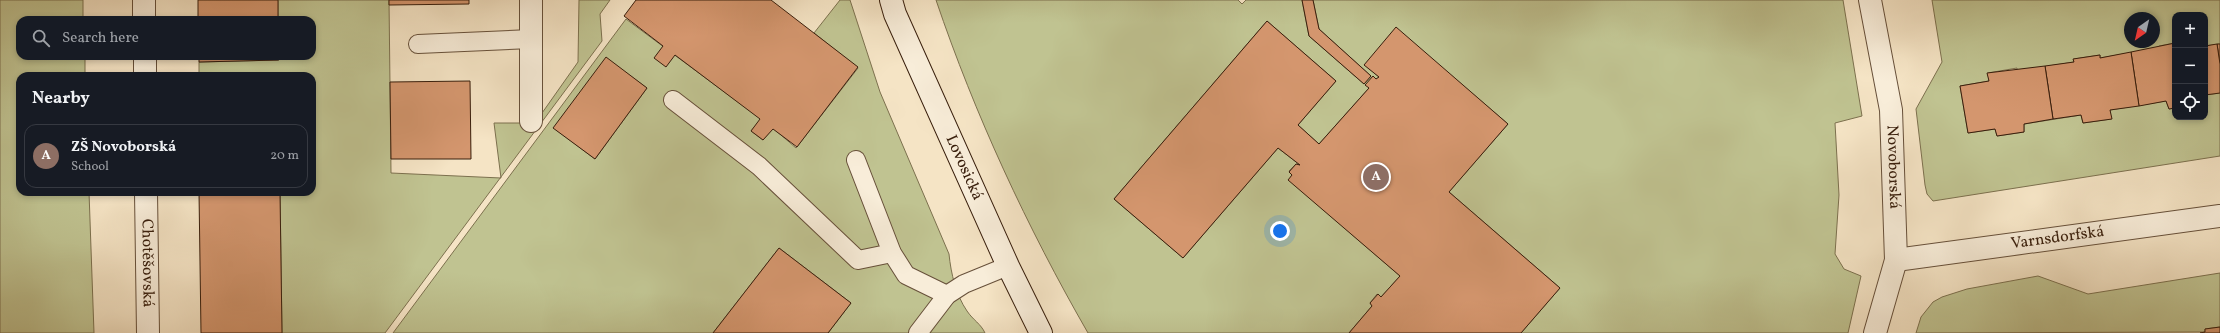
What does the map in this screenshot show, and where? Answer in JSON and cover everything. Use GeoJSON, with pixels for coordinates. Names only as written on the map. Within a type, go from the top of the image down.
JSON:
{"type":"FeatureCollection","features":[{"type":"Feature","properties":{"kind":"street"},"geometry":{"type":"LineString","coordinates":[[144,0],[144,16]]}},
{"type":"Feature","properties":{"kind":"street"},"geometry":{"type":"LineString","coordinates":[[531,0],[531,121]]}},
{"type":"Feature","properties":{"kind":"street","name":"Lovosická"},"geometry":{"type":"LineString","coordinates":[[891,0],[895,14],[1008,266],[1041,333]]}},
{"type":"Feature","properties":{"kind":"street","name":"Novoborská"},"geometry":{"type":"LineString","coordinates":[[1870,0],[1891,110],[1896,260],[1876,333]]}},
{"type":"Feature","properties":{"kind":"street"},"geometry":{"type":"LineString","coordinates":[[144,60],[145,72]]}},
{"type":"Feature","properties":{"kind":"street","name":"Chotěšovská"},"geometry":{"type":"LineString","coordinates":[[146,196],[148,333]]}},
{"type":"Feature","properties":{"kind":"street","name":"Varnsdorfská"},"geometry":{"type":"LineString","coordinates":[[1896,260],[2220,216]]}},
{"type":"Feature","properties":{"kind":"lane"},"geometry":{"type":"LineString","coordinates":[[418,44],[531,39]]}},
{"type":"Feature","properties":{"kind":"lane"},"geometry":{"type":"LineString","coordinates":[[673,100],[759,166],[858,260],[892,254]]}},
{"type":"Feature","properties":{"kind":"lane"},"geometry":{"type":"LineString","coordinates":[[856,160],[892,254],[906,275],[947,295]]}},
{"type":"Feature","properties":{"kind":"lane"},"geometry":{"type":"LineString","coordinates":[[918,333],[947,295],[964,284],[1008,266]]}},
{"type":"Feature","properties":{"kind":"green space"},"geometry":{"type":"Polygon","coordinates":[[[0,0],[83,0],[83,16],[16,16],[16,60],[85,60],[85,72],[16,72],[16,196],[89,196],[94,333],[0,333],[0,0]]]}},
{"type":"Feature","properties":{"kind":"green space"},"geometry":{"type":"Polygon","coordinates":[[[278,0],[389,0],[391,173],[500,178],[385,333],[282,333],[280,196],[316,196],[316,72],[199,72],[199,62],[316,60],[316,16],[278,16],[278,0]]]}},
{"type":"Feature","properties":{"kind":"green space"},"geometry":{"type":"Polygon","coordinates":[[[579,0],[610,0],[600,14],[602,41],[501,177],[494,123],[535,123],[578,62],[579,0]]]}},
{"type":"Feature","properties":{"kind":"green space"},"geometry":{"type":"Polygon","coordinates":[[[840,0],[850,0],[880,92],[949,254],[951,269],[957,291],[967,311],[985,333],[828,333],[851,303],[779,248],[713,333],[393,333],[626,19],[761,119],[751,131],[763,140],[773,128],[796,148],[858,68],[814,33],[840,0]],[[606,58],[554,128],[595,159],[647,88],[606,58]]]}},
{"type":"Feature","properties":{"kind":"green space"},"geometry":{"type":"Polygon","coordinates":[[[936,0],[1238,0],[1242,4],[1246,0],[1302,0],[1309,36],[1364,84],[1371,76],[1319,29],[1313,0],[1843,0],[1862,116],[1835,123],[1839,195],[1835,254],[1844,269],[1861,276],[1848,333],[1521,333],[1560,288],[1449,192],[1508,124],[1452,76],[1365,65],[1379,77],[1376,79],[1373,76],[1369,88],[1319,144],[1298,125],[1336,81],[1267,21],[1114,199],[1183,258],[1278,148],[1300,165],[1296,164],[1289,171],[1292,175],[1289,180],[1400,276],[1381,297],[1377,294],[1370,303],[1372,306],[1349,333],[1088,333],[1044,252],[1004,170],[968,86],[936,0]]]}},
{"type":"Feature","properties":{"kind":"green space"},"geometry":{"type":"Polygon","coordinates":[[[1932,0],[2220,0],[2220,44],[2208,46],[2208,12],[2172,12],[2172,44],[2160,46],[2160,12],[2124,12],[2124,48],[2159,48],[2100,58],[2100,55],[2074,59],[2074,62],[2017,71],[2017,68],[1988,73],[1989,81],[1960,86],[1968,133],[1995,129],[1997,136],[2024,132],[2024,124],[2081,115],[2083,123],[2111,119],[2110,110],[2166,101],[2169,109],[2172,108],[2172,120],[2208,120],[2208,95],[2220,93],[2220,156],[1933,201],[1927,194],[1925,185],[1916,109],[1942,62],[1932,0]]]}},
{"type":"Feature","properties":{"kind":"green space"},"geometry":{"type":"Polygon","coordinates":[[[2220,273],[2220,327],[2205,329],[2205,332],[1916,333],[1921,317],[1933,302],[1942,297],[1967,289],[2038,276],[2088,294],[2220,273]]]}},
{"type":"Feature","properties":{"kind":"building"},"geometry":{"type":"Polygon","coordinates":[[[198,0],[278,0],[278,16],[198,16],[198,0]]]}},
{"type":"Feature","properties":{"kind":"building"},"geometry":{"type":"Polygon","coordinates":[[[389,0],[469,0],[469,4],[389,5],[389,0]]]}},
{"type":"Feature","properties":{"kind":"building"},"geometry":{"type":"Polygon","coordinates":[[[636,0],[771,0],[858,67],[797,147],[773,129],[763,140],[751,131],[760,119],[675,55],[666,67],[654,58],[663,46],[624,16],[636,0]]]}},
{"type":"Feature","properties":{"kind":"building"},"geometry":{"type":"Polygon","coordinates":[[[1302,0],[1313,0],[1319,29],[1371,76],[1364,84],[1309,36],[1302,0]]]}},
{"type":"Feature","properties":{"kind":"building"},"geometry":{"type":"Polygon","coordinates":[[[1267,21],[1336,81],[1298,125],[1319,144],[1369,88],[1365,85],[1373,76],[1376,79],[1379,77],[1364,65],[1396,27],[1508,124],[1449,192],[1560,288],[1521,333],[1349,333],[1372,306],[1370,303],[1378,294],[1381,297],[1400,276],[1288,180],[1292,175],[1289,172],[1296,164],[1300,165],[1278,148],[1183,258],[1114,199],[1267,21]]]}},
{"type":"Feature","properties":{"kind":"building"},"geometry":{"type":"Polygon","coordinates":[[[2172,44],[2172,108],[2169,109],[2166,101],[2139,106],[2131,52],[2151,48],[2160,48],[2160,46],[2172,44]]]}},
{"type":"Feature","properties":{"kind":"building"},"geometry":{"type":"Polygon","coordinates":[[[2217,44],[2220,44],[2220,64],[2217,44]]]}},
{"type":"Feature","properties":{"kind":"building"},"geometry":{"type":"Polygon","coordinates":[[[2217,44],[2220,64],[2220,93],[2208,95],[2208,48],[2208,46],[2217,44]]]}},
{"type":"Feature","properties":{"kind":"building"},"geometry":{"type":"Polygon","coordinates":[[[2131,52],[2139,106],[2110,110],[2112,119],[2083,123],[2081,115],[2053,119],[2045,66],[2074,62],[2073,59],[2100,55],[2100,58],[2131,52]]]}},
{"type":"Feature","properties":{"kind":"building"},"geometry":{"type":"Polygon","coordinates":[[[606,57],[647,88],[595,159],[553,128],[606,57]]]}},
{"type":"Feature","properties":{"kind":"building"},"geometry":{"type":"Polygon","coordinates":[[[199,60],[279,60],[199,62],[199,60]]]}},
{"type":"Feature","properties":{"kind":"building"},"geometry":{"type":"Polygon","coordinates":[[[2045,66],[2053,119],[2024,124],[2024,132],[1997,136],[1995,129],[1968,133],[1960,86],[1989,81],[1987,73],[2045,66]]]}},
{"type":"Feature","properties":{"kind":"building"},"geometry":{"type":"Polygon","coordinates":[[[470,81],[471,159],[391,159],[390,82],[470,81]]]}},
{"type":"Feature","properties":{"kind":"building"},"geometry":{"type":"Polygon","coordinates":[[[199,196],[280,196],[282,333],[201,333],[199,196]]]}},
{"type":"Feature","properties":{"kind":"building"},"geometry":{"type":"Polygon","coordinates":[[[779,248],[851,303],[828,333],[713,333],[779,248]]]}},
{"type":"Feature","properties":{"kind":"building"},"geometry":{"type":"Polygon","coordinates":[[[2220,327],[2220,333],[2200,333],[2205,332],[2205,329],[2220,327]]]}},
{"type":"Feature","properties":{"kind":"place","name":"ZŠ Novoborská"},"geometry":{"type":"Point","coordinates":[1376,177]}}]}
